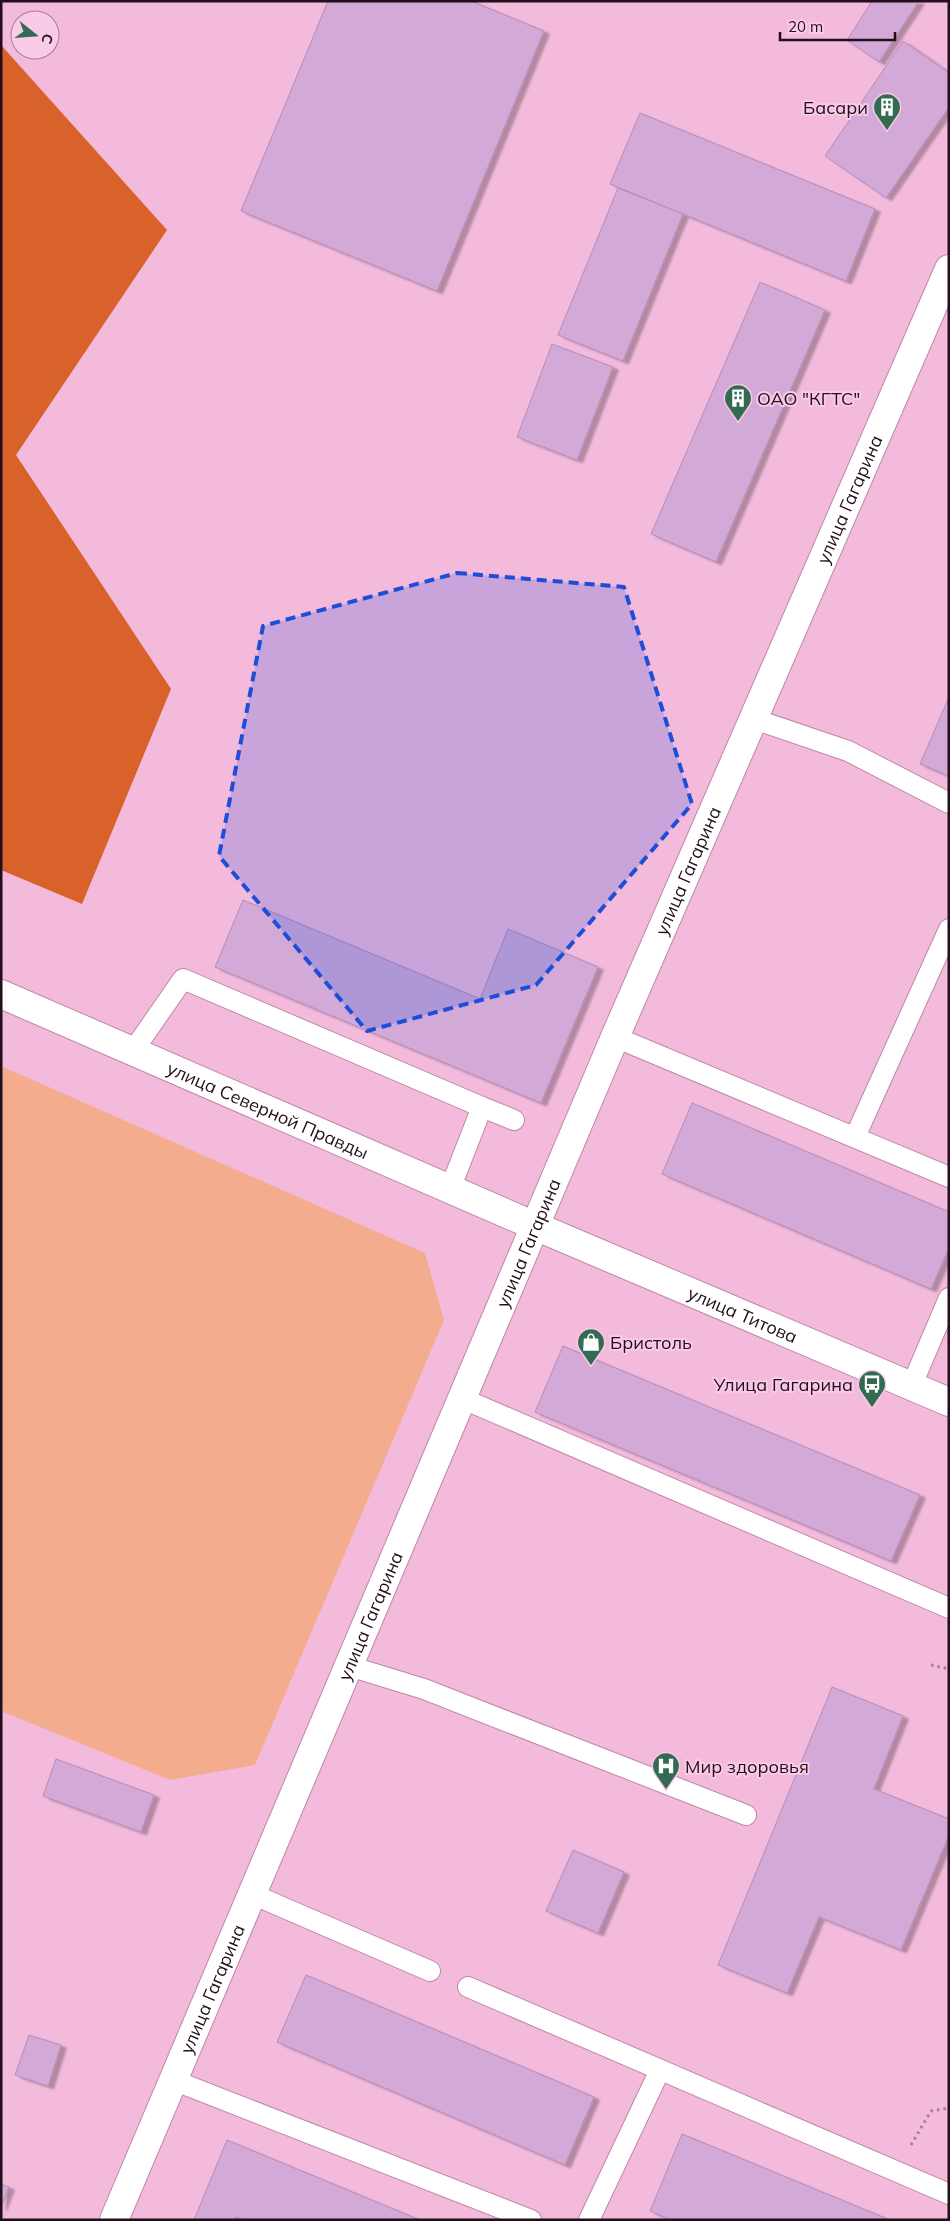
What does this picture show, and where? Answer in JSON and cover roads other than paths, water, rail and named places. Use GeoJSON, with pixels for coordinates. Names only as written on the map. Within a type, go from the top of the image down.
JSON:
{"type":"FeatureCollection","features":[{"type":"Feature","properties":{"kind":"street","name":"улица Гагарина"},"geometry":{"type":"LineString","coordinates":[[114,2220],[615,1037],[947,280]]}},
{"type":"Feature","properties":{"kind":"street","name":"улица Северной Правды"},"geometry":{"type":"LineString","coordinates":[[1,994],[535,1226]]}},
{"type":"Feature","properties":{"kind":"street","name":"улица Титова"},"geometry":{"type":"LineString","coordinates":[[535,1226],[949,1402]]}},
{"type":"Feature","properties":{"kind":"lane"},"geometry":{"type":"LineString","coordinates":[[754,719],[848,751],[949,803]]}},
{"type":"Feature","properties":{"kind":"lane"},"geometry":{"type":"LineString","coordinates":[[854,1137],[949,929]]}},
{"type":"Feature","properties":{"kind":"lane"},"geometry":{"type":"LineString","coordinates":[[133,1051],[183,979],[514,1120]]}},
{"type":"Feature","properties":{"kind":"lane"},"geometry":{"type":"LineString","coordinates":[[615,1037],[949,1177]]}},
{"type":"Feature","properties":{"kind":"lane"},"geometry":{"type":"LineString","coordinates":[[450,1189],[482,1107]]}},
{"type":"Feature","properties":{"kind":"lane"},"geometry":{"type":"LineString","coordinates":[[911,1387],[949,1298]]}},
{"type":"Feature","properties":{"kind":"lane"},"geometry":{"type":"LineString","coordinates":[[461,1398],[946,1600]]}},
{"type":"Feature","properties":{"kind":"lane"},"geometry":{"type":"LineString","coordinates":[[349,1666],[424,1689],[746,1815]]}},
{"type":"Feature","properties":{"kind":"lane"},"geometry":{"type":"LineString","coordinates":[[252,1894],[430,1971]]}},
{"type":"Feature","properties":{"kind":"lane"},"geometry":{"type":"LineString","coordinates":[[468,1987],[949,2194]]}},
{"type":"Feature","properties":{"kind":"lane"},"geometry":{"type":"LineString","coordinates":[[589,2220],[660,2070]]}},
{"type":"Feature","properties":{"kind":"lane"},"geometry":{"type":"LineString","coordinates":[[173,2080],[531,2220]]}},
{"type":"Feature","properties":{"kind":"place","name":"Басари"},"geometry":{"type":"Point","coordinates":[887,131]}},
{"type":"Feature","properties":{"kind":"place","name":"ОАО \"КГТС\""},"geometry":{"type":"Point","coordinates":[738,422]}},
{"type":"Feature","properties":{"kind":"place","name":"Бристоль"},"geometry":{"type":"Point","coordinates":[591,1366]}},
{"type":"Feature","properties":{"kind":"place","name":"Улица Гагарина"},"geometry":{"type":"Point","coordinates":[872,1408]}},
{"type":"Feature","properties":{"kind":"place","name":"Мир здоровья"},"geometry":{"type":"Point","coordinates":[666,1790]}}]}
